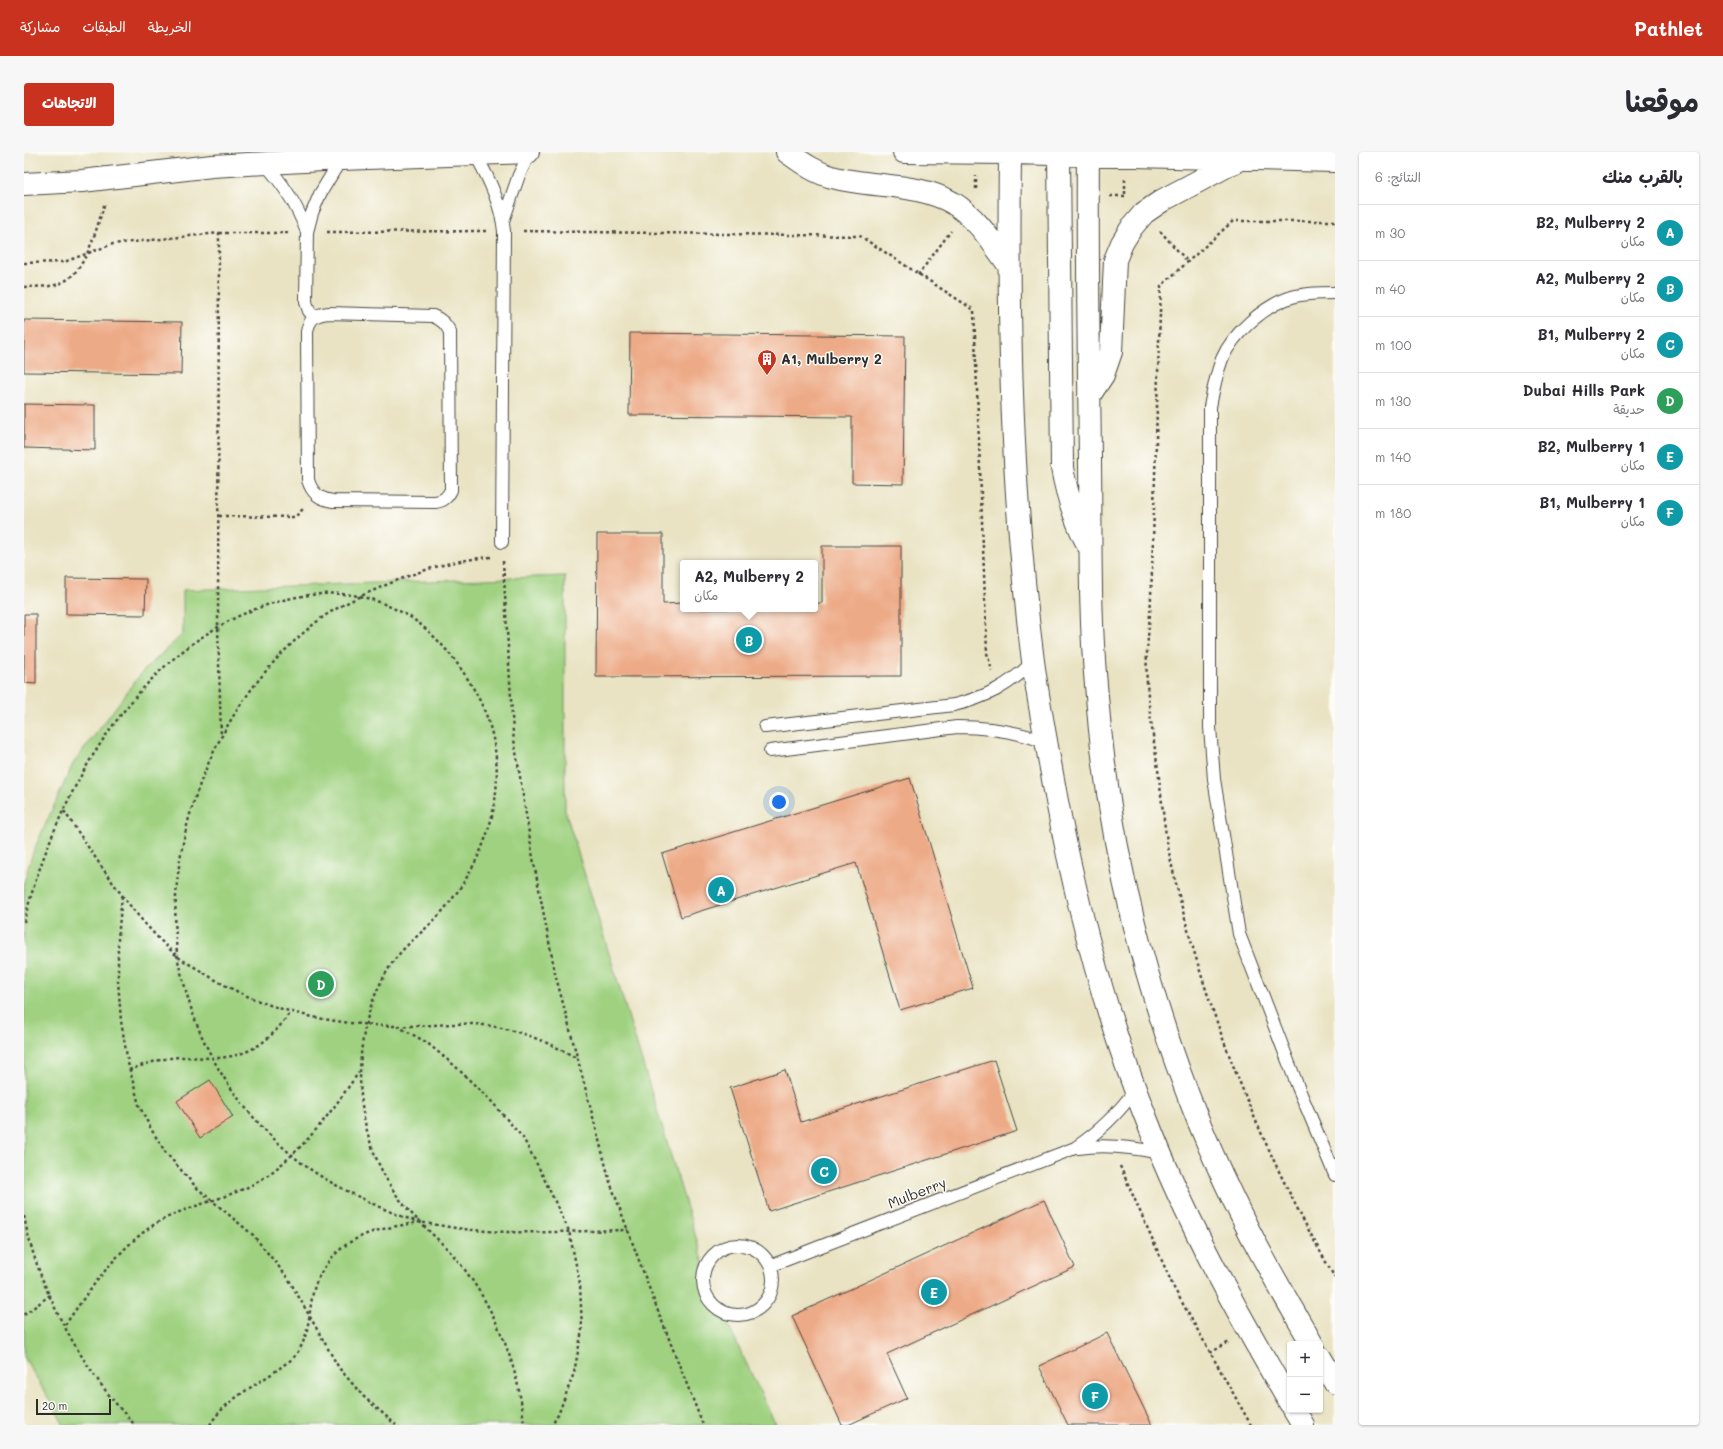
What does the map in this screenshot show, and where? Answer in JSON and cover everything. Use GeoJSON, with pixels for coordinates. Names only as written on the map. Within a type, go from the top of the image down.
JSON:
{"type":"FeatureCollection","features":[{"type":"Feature","properties":{"kind":"street"},"geometry":{"type":"LineString","coordinates":[[24,184],[82,181],[212,166],[340,159],[529,152]]}},
{"type":"Feature","properties":{"kind":"street"},"geometry":{"type":"LineString","coordinates":[[787,152],[807,167],[830,177],[857,183],[923,190],[952,203],[965,212],[977,224],[1008,264]]}},
{"type":"Feature","properties":{"kind":"street"},"geometry":{"type":"LineString","coordinates":[[904,152],[1087,153],[1335,161]]}},
{"type":"Feature","properties":{"kind":"street"},"geometry":{"type":"LineString","coordinates":[[1010,152],[1008,264],[1011,394],[1025,597],[1033,662],[1046,742],[1068,860],[1094,961],[1135,1090],[1160,1152],[1215,1271],[1287,1398]]}},
{"type":"Feature","properties":{"kind":"street"},"geometry":{"type":"LineString","coordinates":[[1060,153],[1062,468],[1072,511],[1091,550]]}},
{"type":"Feature","properties":{"kind":"street"},"geometry":{"type":"LineString","coordinates":[[1087,153],[1091,550],[1095,682],[1103,763],[1118,850],[1133,922],[1151,986],[1181,1077],[1212,1153],[1246,1226],[1310,1341]]}},
{"type":"Feature","properties":{"kind":"street"},"geometry":{"type":"LineString","coordinates":[[1089,396],[1103,375],[1111,352],[1116,260],[1122,243],[1132,227],[1144,213],[1163,200],[1241,158]]}},
{"type":"Feature","properties":{"kind":"street"},"geometry":{"type":"LineString","coordinates":[[1323,1363],[1335,1384]]}},
{"type":"Feature","properties":{"kind":"street"},"geometry":{"type":"LineString","coordinates":[[1296,1413],[1303,1425]]}},
{"type":"Feature","properties":{"kind":"lane"},"geometry":{"type":"LineString","coordinates":[[502,542],[504,226],[519,175],[529,152]]}},
{"type":"Feature","properties":{"kind":"lane"},"geometry":{"type":"LineString","coordinates":[[476,154],[487,175],[496,198],[504,226]]}},
{"type":"Feature","properties":{"kind":"lane"},"geometry":{"type":"LineString","coordinates":[[314,317],[309,311],[306,302],[307,232],[312,213],[320,194],[340,159]]}},
{"type":"Feature","properties":{"kind":"lane"},"geometry":{"type":"LineString","coordinates":[[264,164],[278,178],[290,195],[300,213],[307,232]]}},
{"type":"Feature","properties":{"kind":"lane"},"geometry":{"type":"LineString","coordinates":[[1335,293],[1293,297],[1271,306],[1256,317],[1238,335],[1223,358],[1215,380],[1210,407],[1210,727],[1214,779],[1240,934],[1298,1087],[1335,1174]]}},
{"type":"Feature","properties":{"kind":"lane"},"geometry":{"type":"LineString","coordinates":[[328,313],[433,316],[441,319],[450,332],[451,490],[448,497],[442,501],[427,502],[333,501],[324,500],[316,496],[308,480],[308,324],[314,317],[328,313]]}},
{"type":"Feature","properties":{"kind":"lane"},"geometry":{"type":"LineString","coordinates":[[765,727],[954,705],[978,699],[998,690],[1018,677],[1033,662]]}},
{"type":"Feature","properties":{"kind":"lane"},"geometry":{"type":"LineString","coordinates":[[770,751],[958,727],[1003,729],[1025,734],[1046,742]]}},
{"type":"Feature","properties":{"kind":"lane","name":"Mulberry"},"geometry":{"type":"LineString","coordinates":[[770,1266],[1075,1148],[1103,1127],[1121,1110],[1135,1090]]}},
{"type":"Feature","properties":{"kind":"lane","name":"Mulberry"},"geometry":{"type":"LineString","coordinates":[[1075,1148],[1110,1146],[1135,1147],[1160,1152]]}},
{"type":"Feature","properties":{"kind":"lane"},"geometry":{"type":"LineString","coordinates":[[732,1246],[744,1246],[755,1250],[764,1256],[770,1266],[773,1277],[772,1289],[768,1300],[760,1308],[750,1314],[727,1314],[717,1308],[709,1300],[704,1289],[703,1278],[706,1267],[713,1257],[722,1250],[732,1246]]}},
{"type":"Feature","properties":{"kind":"path"},"geometry":{"type":"LineString","coordinates":[[24,286],[49,286],[60,284],[70,278],[78,270],[86,254],[114,177]]}},
{"type":"Feature","properties":{"kind":"path"},"geometry":{"type":"LineString","coordinates":[[24,263],[64,262],[113,244],[218,233],[504,226],[860,236],[974,310],[987,653],[998,690]]}},
{"type":"Feature","properties":{"kind":"path"},"geometry":{"type":"LineString","coordinates":[[218,233],[218,626],[221,738]]}},
{"type":"Feature","properties":{"kind":"path"},"geometry":{"type":"LineString","coordinates":[[219,516],[295,517],[316,496]]}},
{"type":"Feature","properties":{"kind":"path"},"geometry":{"type":"LineString","coordinates":[[502,542],[513,732],[533,858],[555,973],[610,1182],[703,1425]]}},
{"type":"Feature","properties":{"kind":"path"},"geometry":{"type":"LineString","coordinates":[[502,557],[473,558],[444,563],[417,572],[341,606],[320,619],[290,645],[257,681],[229,722],[207,765],[190,811],[179,858],[175,907],[177,956],[191,1014],[216,1067],[250,1115],[292,1156],[332,1184],[376,1205],[420,1222],[468,1230],[510,1233],[628,1230]]}},
{"type":"Feature","properties":{"kind":"path"},"geometry":{"type":"LineString","coordinates":[[24,922],[31,894],[64,810],[96,751],[121,713],[152,677],[187,647],[218,626],[251,610],[287,598],[324,593],[361,596],[378,601],[408,615],[456,660],[473,688],[488,719],[495,754],[496,790],[490,825],[478,859],[460,890],[436,918],[412,939],[391,964],[375,993],[365,1024],[361,1048],[360,1071],[362,1105],[369,1138],[382,1169],[400,1199],[420,1222],[453,1255],[478,1290],[499,1328],[513,1370],[523,1412],[524,1425]]}},
{"type":"Feature","properties":{"kind":"path"},"geometry":{"type":"LineString","coordinates":[[64,810],[122,896],[148,928],[177,956],[223,985],[270,1006],[314,1018],[397,1026],[473,1024],[510,1030],[545,1042],[578,1059]]}},
{"type":"Feature","properties":{"kind":"path"},"geometry":{"type":"LineString","coordinates":[[122,896],[118,938],[118,980],[121,1021],[129,1070],[139,1105],[151,1129],[166,1153],[184,1174],[211,1200],[253,1235],[288,1278],[339,1368],[363,1396],[396,1425]]}},
{"type":"Feature","properties":{"kind":"path"},"geometry":{"type":"LineString","coordinates":[[129,1070],[151,1062],[179,1057],[228,1058],[244,1054],[258,1047],[271,1037],[282,1025],[290,1012]]}},
{"type":"Feature","properties":{"kind":"path"},"geometry":{"type":"LineString","coordinates":[[397,1026],[426,1042],[455,1066],[508,1120],[523,1138],[569,1231],[580,1284],[582,1330],[574,1373],[558,1415],[552,1425]]}},
{"type":"Feature","properties":{"kind":"path"},"geometry":{"type":"LineString","coordinates":[[65,1325],[83,1299],[128,1245],[162,1220],[211,1200],[245,1189],[267,1176],[292,1156],[316,1132],[360,1071]]}},
{"type":"Feature","properties":{"kind":"path"},"geometry":{"type":"LineString","coordinates":[[1110,1146],[1174,1288],[1251,1425]]}},
{"type":"Feature","properties":{"kind":"path"},"geometry":{"type":"LineString","coordinates":[[24,1216],[41,1276],[65,1325],[90,1370],[121,1410],[135,1425]]}},
{"type":"Feature","properties":{"kind":"path"},"geometry":{"type":"LineString","coordinates":[[210,1425],[214,1417],[226,1406],[294,1357],[306,1339],[313,1292],[323,1269],[339,1250],[360,1237],[420,1222]]}},
{"type":"Feature","properties":{"kind":"path"},"geometry":{"type":"LineString","coordinates":[[24,1315],[50,1295]]}},
{"type":"Feature","properties":{"kind":"green space"},"geometry":{"type":"Polygon","coordinates":[[[565,576],[565,810],[714,1296],[776,1425],[64,1425],[24,1357],[24,882],[33,852],[73,764],[143,671],[183,634],[183,590],[565,576]]]}},
{"type":"Feature","properties":{"kind":"building"},"geometry":{"type":"Polygon","coordinates":[[[24,320],[182,322],[181,374],[24,372],[24,320]]]}},
{"type":"Feature","properties":{"kind":"building","name":"A1, Mulberry 2"},"geometry":{"type":"Polygon","coordinates":[[[630,333],[905,336],[903,484],[852,483],[852,417],[629,415],[630,333]]]}},
{"type":"Feature","properties":{"kind":"building"},"geometry":{"type":"Polygon","coordinates":[[[24,404],[95,405],[95,450],[24,448],[24,404]]]}},
{"type":"Feature","properties":{"kind":"building"},"geometry":{"type":"Polygon","coordinates":[[[597,534],[663,534],[663,604],[680,603],[680,612],[818,612],[818,603],[822,603],[822,546],[901,546],[901,676],[596,677],[597,534]]]}},
{"type":"Feature","properties":{"kind":"building"},"geometry":{"type":"Polygon","coordinates":[[[66,578],[146,579],[145,615],[66,614],[66,578]]]}},
{"type":"Feature","properties":{"kind":"building"},"geometry":{"type":"Polygon","coordinates":[[[24,614],[36,614],[36,684],[24,683],[24,614]]]}},
{"type":"Feature","properties":{"kind":"building"},"geometry":{"type":"Polygon","coordinates":[[[910,778],[973,988],[900,1010],[856,863],[681,917],[662,854],[910,778]]]}},
{"type":"Feature","properties":{"kind":"building"},"geometry":{"type":"Polygon","coordinates":[[[994,1060],[1017,1131],[769,1211],[730,1088],[785,1070],[801,1122],[994,1060]]]}},
{"type":"Feature","properties":{"kind":"building"},"geometry":{"type":"Polygon","coordinates":[[[210,1080],[233,1117],[200,1138],[177,1101],[210,1080]]]}},
{"type":"Feature","properties":{"kind":"building"},"geometry":{"type":"Polygon","coordinates":[[[1044,1200],[1075,1267],[887,1354],[907,1398],[848,1425],[842,1425],[792,1316],[1044,1200]]]}},
{"type":"Feature","properties":{"kind":"building"},"geometry":{"type":"Polygon","coordinates":[[[1107,1333],[1152,1425],[1068,1425],[1039,1366],[1107,1333]]]}},
{"type":"Feature","properties":{"kind":"place","name":"A1, Mulberry 2"},"geometry":{"type":"Point","coordinates":[767,376]}},
{"type":"Feature","properties":{"kind":"place","name":"A2, Mulberry 2"},"geometry":{"type":"Point","coordinates":[749,640]}},
{"type":"Feature","properties":{"kind":"place","name":"B2, Mulberry 2"},"geometry":{"type":"Point","coordinates":[721,890]}},
{"type":"Feature","properties":{"kind":"place","name":"Dubai Hills Park"},"geometry":{"type":"Point","coordinates":[321,984]}},
{"type":"Feature","properties":{"kind":"place","name":"B1, Mulberry 2"},"geometry":{"type":"Point","coordinates":[824,1171]}},
{"type":"Feature","properties":{"kind":"place","name":"B2, Mulberry 1"},"geometry":{"type":"Point","coordinates":[934,1292]}},
{"type":"Feature","properties":{"kind":"place","name":"B1, Mulberry 1"},"geometry":{"type":"Point","coordinates":[1095,1396]}}]}
